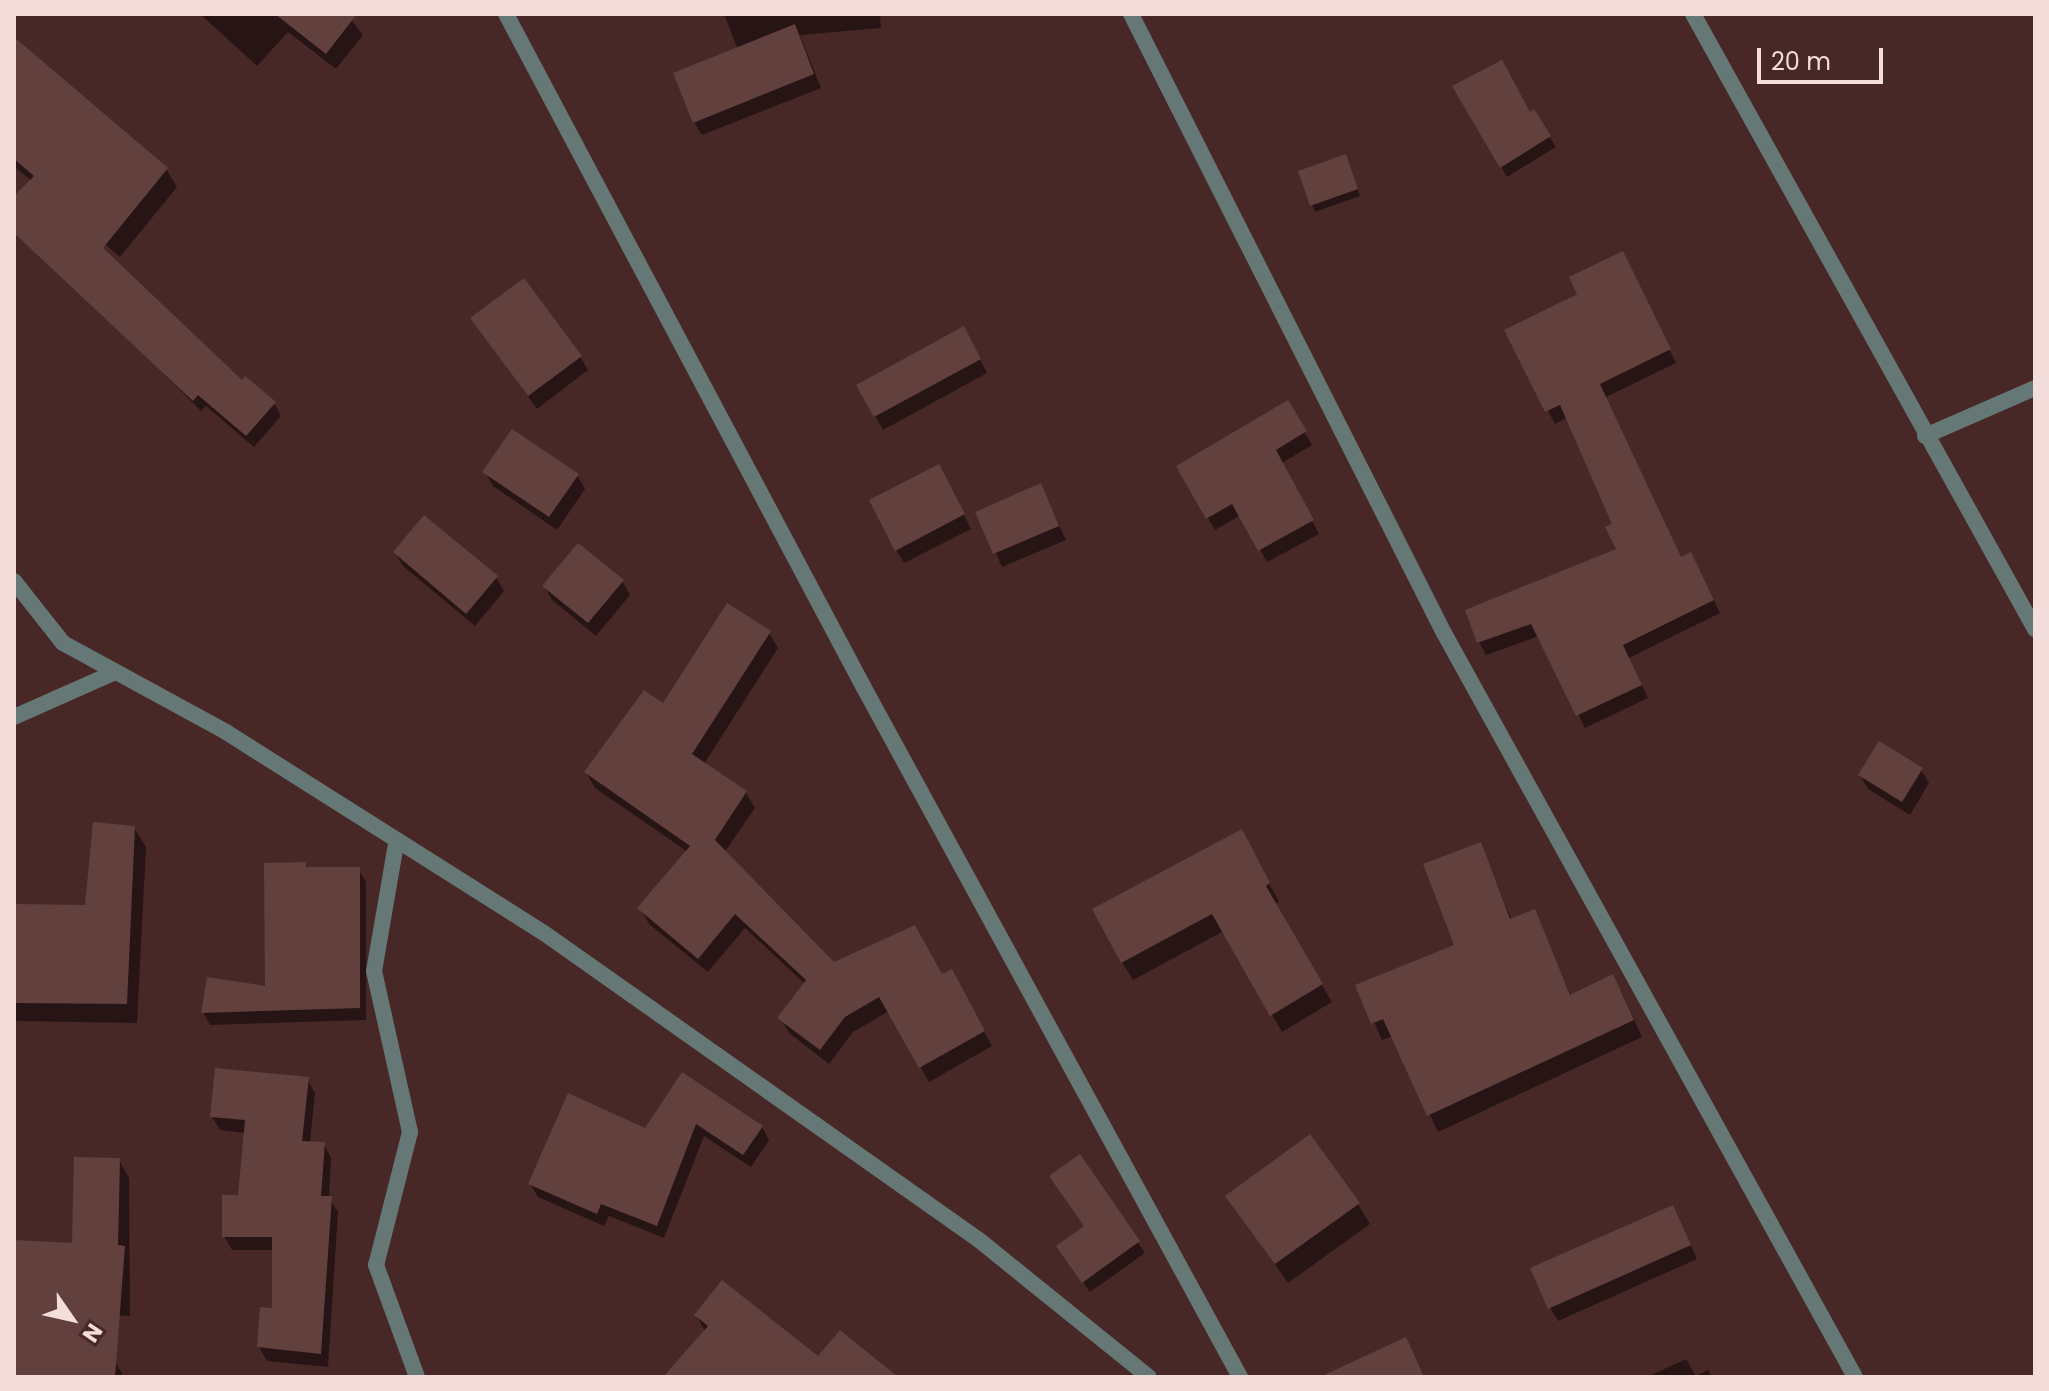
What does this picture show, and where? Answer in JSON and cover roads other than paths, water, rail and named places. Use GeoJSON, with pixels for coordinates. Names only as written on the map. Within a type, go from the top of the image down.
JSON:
{"type":"FeatureCollection","features":[{"type":"Feature","properties":{"kind":"street"},"geometry":{"type":"LineString","coordinates":[[506,14],[863,686],[1240,1377]]}},
{"type":"Feature","properties":{"kind":"street"},"geometry":{"type":"LineString","coordinates":[[1131,14],[1444,633],[1855,1377]]}},
{"type":"Feature","properties":{"kind":"street"},"geometry":{"type":"LineString","coordinates":[[1693,14],[2035,629]]}},
{"type":"Feature","properties":{"kind":"street"},"geometry":{"type":"LineString","coordinates":[[1925,436],[2035,388]]}},
{"type":"Feature","properties":{"kind":"street"},"geometry":{"type":"LineString","coordinates":[[14,581],[63,643],[111,674],[226,732],[396,844],[544,933],[979,1240],[1149,1377]]}},
{"type":"Feature","properties":{"kind":"street"},"geometry":{"type":"LineString","coordinates":[[14,717],[111,674]]}},
{"type":"Feature","properties":{"kind":"street"},"geometry":{"type":"LineString","coordinates":[[396,844],[374,971],[410,1132],[376,1265],[417,1377]]}}]}
